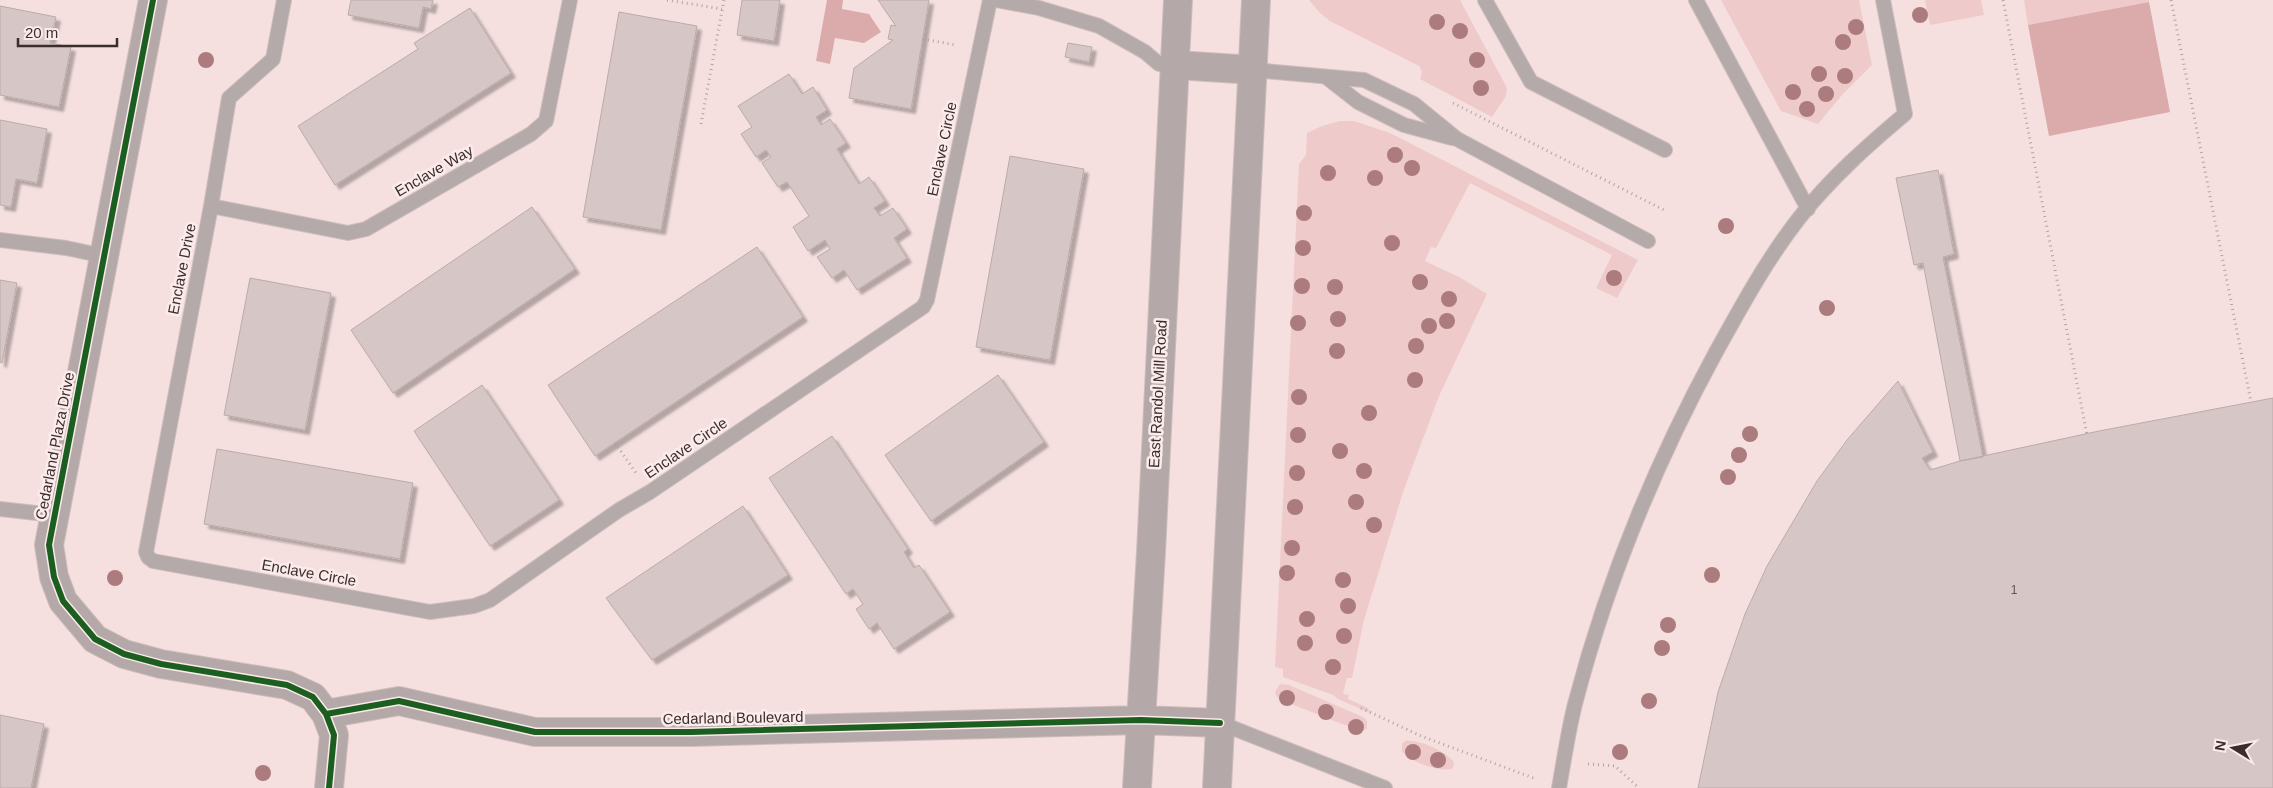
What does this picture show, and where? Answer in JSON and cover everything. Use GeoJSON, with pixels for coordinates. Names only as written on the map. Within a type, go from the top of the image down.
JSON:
{"type":"FeatureCollection","features":[{"type":"Feature","properties":{"kind":"street","name":"Cedarland Plaza Drive"},"geometry":{"type":"LineString","coordinates":[[153,0],[49,545],[54,577],[62,602],[94,639],[124,654],[161,664],[287,684],[313,697],[326,714]]}},
{"type":"Feature","properties":{"kind":"street","name":"East Randol Mill Road"},"geometry":{"type":"LineString","coordinates":[[1137,788],[1168,65],[1178,0]]}},
{"type":"Feature","properties":{"kind":"street"},"geometry":{"type":"LineString","coordinates":[[1217,788],[1256,0]]}},
{"type":"Feature","properties":{"kind":"street"},"geometry":{"type":"LineString","coordinates":[[1168,65],[1254,70]]}},
{"type":"Feature","properties":{"kind":"street","name":"Cedarland Boulevard"},"geometry":{"type":"LineString","coordinates":[[326,714],[400,701],[535,732],[691,732],[1141,720],[1220,723]]}},
{"type":"Feature","properties":{"kind":"street"},"geometry":{"type":"LineString","coordinates":[[326,714],[334,735],[329,788]]}},
{"type":"Feature","properties":{"kind":"lane","name":"Enclave Drive"},"geometry":{"type":"LineString","coordinates":[[153,561],[146,552],[211,206],[229,98],[273,59],[284,0]]}},
{"type":"Feature","properties":{"kind":"lane","name":"Enclave Way"},"geometry":{"type":"LineString","coordinates":[[211,206],[348,233],[366,229],[532,134],[546,121],[570,0]]}},
{"type":"Feature","properties":{"kind":"lane","name":"Enclave Circle"},"geometry":{"type":"LineString","coordinates":[[153,561],[430,612],[474,606],[490,600],[619,510],[650,492],[926,304],[990,0]]}},
{"type":"Feature","properties":{"kind":"lane"},"geometry":{"type":"LineString","coordinates":[[996,0],[1039,8],[1100,26],[1168,65]]}},
{"type":"Feature","properties":{"kind":"lane"},"geometry":{"type":"LineString","coordinates":[[1485,0],[1531,82],[1665,150]]}},
{"type":"Feature","properties":{"kind":"lane"},"geometry":{"type":"LineString","coordinates":[[1696,0],[1808,209]]}},
{"type":"Feature","properties":{"kind":"lane"},"geometry":{"type":"LineString","coordinates":[[1559,788],[1574,706],[1597,626],[1619,562],[1648,490],[1690,402],[1753,284],[1778,248],[1808,209],[1852,159],[1905,114],[1883,0]]}},
{"type":"Feature","properties":{"kind":"lane"},"geometry":{"type":"LineString","coordinates":[[1254,70],[1364,80],[1414,104],[1456,140]]}},
{"type":"Feature","properties":{"kind":"lane"},"geometry":{"type":"LineString","coordinates":[[1326,77],[1358,102],[1404,125],[1456,140],[1648,241]]}},
{"type":"Feature","properties":{"kind":"lane"},"geometry":{"type":"LineString","coordinates":[[0,240],[104,256]]}},
{"type":"Feature","properties":{"kind":"lane"},"geometry":{"type":"LineString","coordinates":[[0,510],[54,516]]}},
{"type":"Feature","properties":{"kind":"lane"},"geometry":{"type":"LineString","coordinates":[[1220,723],[1385,788]]}},
{"type":"Feature","properties":{"kind":"path"},"geometry":{"type":"LineString","coordinates":[[667,0],[722,9]]}},
{"type":"Feature","properties":{"kind":"path"},"geometry":{"type":"LineString","coordinates":[[701,124],[724,0]]}},
{"type":"Feature","properties":{"kind":"path"},"geometry":{"type":"LineString","coordinates":[[2002,0],[2087,435]]}},
{"type":"Feature","properties":{"kind":"path"},"geometry":{"type":"LineString","coordinates":[[2171,0],[2251,402]]}},
{"type":"Feature","properties":{"kind":"path"},"geometry":{"type":"LineString","coordinates":[[922,39],[980,49]]}},
{"type":"Feature","properties":{"kind":"path"},"geometry":{"type":"LineString","coordinates":[[1445,98],[1664,210]]}},
{"type":"Feature","properties":{"kind":"path"},"geometry":{"type":"LineString","coordinates":[[615,443],[650,492]]}},
{"type":"Feature","properties":{"kind":"path"},"geometry":{"type":"LineString","coordinates":[[1361,708],[1421,736],[1544,782]]}},
{"type":"Feature","properties":{"kind":"path"},"geometry":{"type":"LineString","coordinates":[[1585,764],[1615,766],[1639,788]]}},
{"type":"Feature","properties":{"kind":"shaded area"},"geometry":{"type":"Polygon","coordinates":[[[827,0],[843,0],[842,9],[869,14],[881,32],[864,43],[835,38],[830,64],[816,61],[827,0]]]}},
{"type":"Feature","properties":{"kind":"shaded area"},"geometry":{"type":"Polygon","coordinates":[[[1309,0],[1460,0],[1507,88],[1506,96],[1492,117],[1420,79],[1422,72],[1419,66],[1330,21],[1309,0]]]}},
{"type":"Feature","properties":{"kind":"shaded area"},"geometry":{"type":"Polygon","coordinates":[[[1721,0],[1859,0],[1872,65],[1842,95],[1818,124],[1781,111],[1721,0]]]}},
{"type":"Feature","properties":{"kind":"shaded area"},"geometry":{"type":"Polygon","coordinates":[[[1925,0],[1981,0],[1984,15],[1930,25],[1925,0]]]}},
{"type":"Feature","properties":{"kind":"shaded area"},"geometry":{"type":"Polygon","coordinates":[[[2024,0],[2149,0],[2149,2],[2028,25],[2024,0]]]}},
{"type":"Feature","properties":{"kind":"shaded area"},"geometry":{"type":"Polygon","coordinates":[[[2149,2],[2170,112],[2049,136],[2028,25],[2149,2]]]}},
{"type":"Feature","properties":{"kind":"shaded area"},"geometry":{"type":"Polygon","coordinates":[[[1340,121],[1354,121],[1390,133],[1638,260],[1617,298],[1596,288],[1612,255],[1470,183],[1436,248],[1431,247],[1425,261],[1461,278],[1487,294],[1439,396],[1403,492],[1364,620],[1352,678],[1347,678],[1343,694],[1349,695],[1348,699],[1368,708],[1370,713],[1333,695],[1283,677],[1283,669],[1275,667],[1299,164],[1306,155],[1307,133],[1340,121]]]}},
{"type":"Feature","properties":{"kind":"shaded area"},"geometry":{"type":"Polygon","coordinates":[[[1280,684],[1289,685],[1363,717],[1367,721],[1367,729],[1360,731],[1281,700],[1276,696],[1275,692],[1280,684]]]}},
{"type":"Feature","properties":{"kind":"shaded area"},"geometry":{"type":"Polygon","coordinates":[[[1405,741],[1417,742],[1438,750],[1454,762],[1453,768],[1434,768],[1411,759],[1402,751],[1402,744],[1405,741]]]}},
{"type":"Feature","properties":{"kind":"building"},"geometry":{"type":"Polygon","coordinates":[[[351,0],[433,0],[431,9],[423,7],[419,28],[348,15],[351,0]]]}},
{"type":"Feature","properties":{"kind":"building"},"geometry":{"type":"Polygon","coordinates":[[[742,0],[780,0],[774,41],[737,35],[742,0]]]}},
{"type":"Feature","properties":{"kind":"building"},"geometry":{"type":"Polygon","coordinates":[[[878,0],[929,0],[911,109],[849,98],[854,68],[893,40],[888,39],[891,25],[896,26],[878,0]]]}},
{"type":"Feature","properties":{"kind":"building"},"geometry":{"type":"Polygon","coordinates":[[[0,6],[56,17],[50,43],[71,47],[59,107],[0,95],[0,6]]]}},
{"type":"Feature","properties":{"kind":"building"},"geometry":{"type":"Polygon","coordinates":[[[470,8],[511,73],[335,185],[298,126],[418,49],[414,43],[470,8]]]}},
{"type":"Feature","properties":{"kind":"building"},"geometry":{"type":"Polygon","coordinates":[[[619,12],[697,26],[661,230],[583,217],[619,12]]]}},
{"type":"Feature","properties":{"kind":"building"},"geometry":{"type":"Polygon","coordinates":[[[1068,43],[1092,47],[1089,62],[1065,57],[1068,43]]]}},
{"type":"Feature","properties":{"kind":"building"},"geometry":{"type":"Polygon","coordinates":[[[789,74],[802,94],[813,87],[827,110],[816,117],[821,125],[830,119],[846,143],[837,149],[859,184],[869,177],[885,201],[874,208],[880,216],[893,208],[907,229],[894,238],[907,258],[857,290],[844,270],[832,278],[817,257],[830,249],[825,240],[808,251],[793,227],[809,216],[787,182],[778,187],[762,163],[771,157],[766,150],[756,157],[741,134],[752,127],[738,106],[789,74]]]}},
{"type":"Feature","properties":{"kind":"building"},"geometry":{"type":"Polygon","coordinates":[[[0,120],[47,129],[37,183],[16,179],[11,207],[0,205],[0,120]]]}},
{"type":"Feature","properties":{"kind":"building"},"geometry":{"type":"Polygon","coordinates":[[[1010,156],[1084,169],[1050,360],[976,347],[1010,156]]]}},
{"type":"Feature","properties":{"kind":"building"},"geometry":{"type":"Polygon","coordinates":[[[1938,170],[1954,254],[1943,257],[1983,457],[1960,461],[1923,263],[1914,265],[1896,178],[1938,170]]]}},
{"type":"Feature","properties":{"kind":"building"},"geometry":{"type":"Polygon","coordinates":[[[532,207],[575,269],[393,393],[351,330],[532,207]]]}},
{"type":"Feature","properties":{"kind":"building"},"geometry":{"type":"Polygon","coordinates":[[[757,247],[803,317],[595,456],[548,385],[757,247]]]}},
{"type":"Feature","properties":{"kind":"building"},"geometry":{"type":"Polygon","coordinates":[[[250,278],[331,293],[305,430],[224,415],[250,278]]]}},
{"type":"Feature","properties":{"kind":"building"},"geometry":{"type":"Polygon","coordinates":[[[0,280],[17,283],[2,363],[0,362],[0,280]]]}},
{"type":"Feature","properties":{"kind":"building"},"geometry":{"type":"Polygon","coordinates":[[[998,375],[1044,442],[931,521],[885,455],[998,375]]]}},
{"type":"Feature","properties":{"kind":"building"},"geometry":{"type":"Polygon","coordinates":[[[1898,381],[1933,452],[1922,458],[1930,470],[1960,461],[2099,431],[2273,398],[2273,788],[1698,788],[1718,692],[1745,614],[1767,566],[1817,481],[1847,440],[1898,381]]]}},
{"type":"Feature","properties":{"kind":"building"},"geometry":{"type":"Polygon","coordinates":[[[482,385],[559,500],[490,546],[414,431],[482,385]]]}},
{"type":"Feature","properties":{"kind":"building"},"geometry":{"type":"Polygon","coordinates":[[[832,436],[908,549],[904,552],[914,568],[919,565],[950,612],[894,649],[877,623],[869,629],[856,609],[863,604],[853,589],[846,594],[769,478],[832,436]]]}},
{"type":"Feature","properties":{"kind":"building"},"geometry":{"type":"Polygon","coordinates":[[[217,449],[413,483],[400,559],[204,524],[217,449]]]}},
{"type":"Feature","properties":{"kind":"building"},"geometry":{"type":"Polygon","coordinates":[[[743,506],[788,575],[652,660],[606,598],[743,506]]]}},
{"type":"Feature","properties":{"kind":"building"},"geometry":{"type":"Polygon","coordinates":[[[0,715],[44,724],[31,788],[0,788],[0,715]]]}},
{"type":"Feature","properties":{"kind":"cycle path"},"geometry":{"type":"LineString","coordinates":[[153,0],[49,545],[54,577],[63,601],[95,639],[124,654],[161,664],[287,685],[313,697],[326,714]]}},
{"type":"Feature","properties":{"kind":"cycle path"},"geometry":{"type":"LineString","coordinates":[[329,788],[334,735],[326,714],[399,701],[535,732],[691,732],[1141,720],[1220,723]]}}]}
